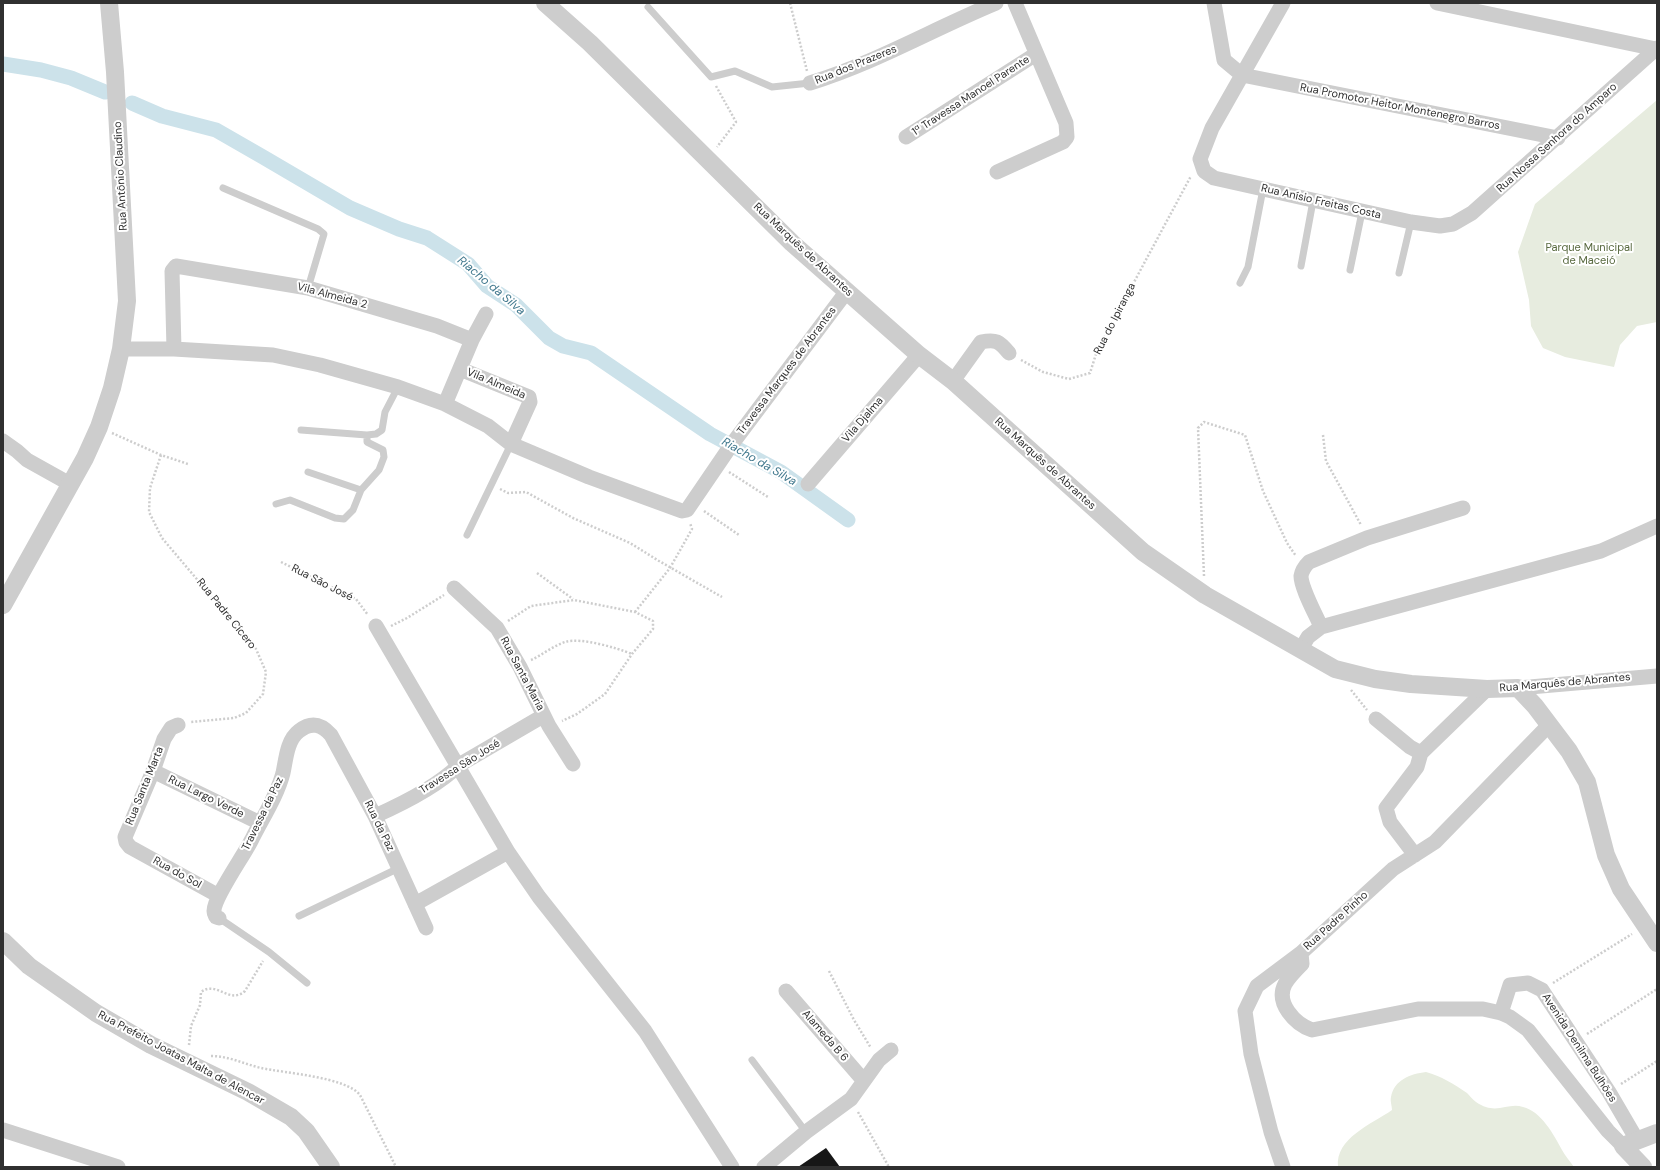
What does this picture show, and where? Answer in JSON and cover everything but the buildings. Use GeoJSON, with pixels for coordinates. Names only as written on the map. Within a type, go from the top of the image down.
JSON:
{"type":"FeatureCollection","features":[{"type":"Feature","properties":{"kind":"street","name":"Rua Antônio Claudino"},"geometry":{"type":"LineString","coordinates":[[109,3],[115,72],[127,301],[121,349]]}},
{"type":"Feature","properties":{"kind":"street","name":"Rua Marquês de Abrantes"},"geometry":{"type":"LineString","coordinates":[[545,3],[590,43],[792,243],[919,355],[953,381],[1143,552],[1205,595],[1335,669],[1393,682],[1487,688],[1518,688],[1657,676]]}},
{"type":"Feature","properties":{"kind":"street","name":"Rua dos Prazeres"},"geometry":{"type":"LineString","coordinates":[[810,83],[833,76],[889,53],[959,18],[996,3]]}},
{"type":"Feature","properties":{"kind":"street"},"geometry":{"type":"LineString","coordinates":[[997,172],[1063,142],[1067,137],[1066,123],[1015,3]]}},
{"type":"Feature","properties":{"kind":"street"},"geometry":{"type":"LineString","coordinates":[[1214,3],[1224,60],[1242,75]]}},
{"type":"Feature","properties":{"kind":"street"},"geometry":{"type":"LineString","coordinates":[[1200,159],[1212,128],[1282,3]]}},
{"type":"Feature","properties":{"kind":"street"},"geometry":{"type":"LineString","coordinates":[[1437,3],[1657,49]]}},
{"type":"Feature","properties":{"kind":"street","name":"Rua Nossa Senhora do Amparo"},"geometry":{"type":"LineString","coordinates":[[1454,224],[1472,213],[1657,49]]}},
{"type":"Feature","properties":{"kind":"street","name":"1ª Travessa Manoel Parente"},"geometry":{"type":"LineString","coordinates":[[906,137],[1036,54]]}},
{"type":"Feature","properties":{"kind":"street","name":"Rua Promotor Heitor Montenegro Barros"},"geometry":{"type":"LineString","coordinates":[[1242,75],[1558,138]]}},
{"type":"Feature","properties":{"kind":"street","name":"Rua Anísio Freitas Costa"},"geometry":{"type":"LineString","coordinates":[[1200,159],[1204,171],[1214,178],[1411,222],[1440,226],[1454,224]]}},
{"type":"Feature","properties":{"kind":"street","name":"Vila Almeida 2"},"geometry":{"type":"LineString","coordinates":[[174,349],[172,271],[176,266],[308,288],[437,326],[472,340]]}},
{"type":"Feature","properties":{"kind":"street","name":"Travessa Marques de Abrantes"},"geometry":{"type":"LineString","coordinates":[[690,507],[732,444],[847,291]]}},
{"type":"Feature","properties":{"kind":"street"},"geometry":{"type":"LineString","coordinates":[[445,404],[472,340],[486,314]]}},
{"type":"Feature","properties":{"kind":"street"},"geometry":{"type":"LineString","coordinates":[[953,381],[981,342],[992,340],[1000,343],[1009,353]]}},
{"type":"Feature","properties":{"kind":"street"},"geometry":{"type":"LineString","coordinates":[[3,605],[85,458],[99,427],[112,388],[121,349],[174,349],[273,355],[320,365],[398,387],[445,404],[488,426],[511,444],[589,477],[682,511],[690,507]]}},
{"type":"Feature","properties":{"kind":"street","name":"Vila Djalma"},"geometry":{"type":"LineString","coordinates":[[808,484],[919,355]]}},
{"type":"Feature","properties":{"kind":"street","name":"Vila Almeida"},"geometry":{"type":"LineString","coordinates":[[460,369],[529,397],[530,402],[511,444]]}},
{"type":"Feature","properties":{"kind":"street"},"geometry":{"type":"LineString","coordinates":[[3,441],[17,451],[26,460],[70,484]]}},
{"type":"Feature","properties":{"kind":"street"},"geometry":{"type":"LineString","coordinates":[[1321,627],[1307,595],[1301,576],[1304,568],[1309,562],[1367,538],[1463,508]]}},
{"type":"Feature","properties":{"kind":"street"},"geometry":{"type":"LineString","coordinates":[[1301,649],[1308,637],[1321,627],[1601,551],[1657,526]]}},
{"type":"Feature","properties":{"kind":"street","name":"Rua Santa Maria"},"geometry":{"type":"LineString","coordinates":[[454,588],[497,628],[520,667],[546,721],[573,764]]}},
{"type":"Feature","properties":{"kind":"street"},"geometry":{"type":"LineString","coordinates":[[376,626],[459,765],[508,852],[539,897],[645,1031],[732,1167]]}},
{"type":"Feature","properties":{"kind":"street"},"geometry":{"type":"LineString","coordinates":[[1415,855],[1390,822],[1386,808],[1417,767],[1421,753],[1487,688]]}},
{"type":"Feature","properties":{"kind":"street"},"geometry":{"type":"LineString","coordinates":[[1518,688],[1535,706],[1569,751],[1587,782],[1606,855],[1621,890],[1644,926],[1657,943]]}},
{"type":"Feature","properties":{"kind":"street"},"geometry":{"type":"LineString","coordinates":[[1376,719],[1410,747],[1421,753]]}},
{"type":"Feature","properties":{"kind":"street","name":"Travessa São José"},"geometry":{"type":"LineString","coordinates":[[375,816],[396,807],[450,774],[459,765],[546,721]]}},
{"type":"Feature","properties":{"kind":"street","name":"Rua Santa Marta"},"geometry":{"type":"LineString","coordinates":[[134,850],[128,845],[125,837],[153,771],[164,739],[171,728],[178,725]]}},
{"type":"Feature","properties":{"kind":"street","name":"Rua Padre Pinho"},"geometry":{"type":"LineString","coordinates":[[1283,1167],[1271,1132],[1251,1054],[1245,1011],[1257,986],[1301,953],[1393,869],[1435,842],[1549,725]]}},
{"type":"Feature","properties":{"kind":"street","name":"Travessa da Paz"},"geometry":{"type":"LineString","coordinates":[[219,918],[216,917],[214,911],[220,896],[250,844],[278,787],[292,741],[296,734],[307,727],[320,726],[324,728]]}},
{"type":"Feature","properties":{"kind":"street","name":"Rua da Paz"},"geometry":{"type":"LineString","coordinates":[[324,728],[331,736],[375,816],[426,928]]}},
{"type":"Feature","properties":{"kind":"street","name":"Rua Largo Verde"},"geometry":{"type":"LineString","coordinates":[[153,771],[260,823]]}},
{"type":"Feature","properties":{"kind":"street","name":"Rua do Sol"},"geometry":{"type":"LineString","coordinates":[[134,850],[220,896]]}},
{"type":"Feature","properties":{"kind":"street"},"geometry":{"type":"LineString","coordinates":[[415,904],[508,852]]}},
{"type":"Feature","properties":{"kind":"street","name":"Rua Prefeito Joatas Malta de Alencar"},"geometry":{"type":"LineString","coordinates":[[3,941],[29,966],[96,1013],[186,1063],[248,1092],[291,1117],[306,1131],[331,1167]]}},
{"type":"Feature","properties":{"kind":"street","name":"Avenida Denilma Bulhões"},"geometry":{"type":"LineString","coordinates":[[1301,953],[1302,964],[1285,983],[1282,995],[1289,1014],[1303,1027],[1312,1030],[1418,1009],[1483,1009],[1501,1013],[1510,1017],[1528,1030],[1608,1130],[1630,1143]]}},
{"type":"Feature","properties":{"kind":"street","name":"Avenida Denilma Bulhões"},"geometry":{"type":"LineString","coordinates":[[1501,1013],[1510,985],[1528,983],[1542,990],[1608,1092],[1630,1143],[1643,1167]]}},
{"type":"Feature","properties":{"kind":"street","name":"Alameda B 6"},"geometry":{"type":"LineString","coordinates":[[786,991],[864,1082]]}},
{"type":"Feature","properties":{"kind":"street"},"geometry":{"type":"LineString","coordinates":[[764,1167],[806,1132],[851,1099],[879,1060],[891,1050]]}},
{"type":"Feature","properties":{"kind":"street"},"geometry":{"type":"LineString","coordinates":[[3,1130],[115,1166]]}},
{"type":"Feature","properties":{"kind":"street"},"geometry":{"type":"LineString","coordinates":[[1630,1143],[1657,1133]]}},
{"type":"Feature","properties":{"kind":"lane"},"geometry":{"type":"LineString","coordinates":[[648,7],[711,76]]}},
{"type":"Feature","properties":{"kind":"lane","name":"Rua dos Prazeres"},"geometry":{"type":"LineString","coordinates":[[711,76],[735,71],[772,86],[810,83]]}},
{"type":"Feature","properties":{"kind":"lane"},"geometry":{"type":"LineString","coordinates":[[224,188],[318,229],[324,234],[308,288]]}},
{"type":"Feature","properties":{"kind":"lane"},"geometry":{"type":"LineString","coordinates":[[1240,283],[1248,267],[1263,189]]}},
{"type":"Feature","properties":{"kind":"lane"},"geometry":{"type":"LineString","coordinates":[[1301,266],[1313,201]]}},
{"type":"Feature","properties":{"kind":"lane"},"geometry":{"type":"LineString","coordinates":[[1350,270],[1362,212]]}},
{"type":"Feature","properties":{"kind":"lane"},"geometry":{"type":"LineString","coordinates":[[1399,273],[1411,222]]}},
{"type":"Feature","properties":{"kind":"lane"},"geometry":{"type":"LineString","coordinates":[[301,430],[367,435],[376,434],[382,430],[385,412],[398,387]]}},
{"type":"Feature","properties":{"kind":"lane"},"geometry":{"type":"LineString","coordinates":[[276,504],[290,500],[335,518],[344,519],[353,510],[361,490],[379,470],[384,457],[383,450],[367,442],[367,435]]}},
{"type":"Feature","properties":{"kind":"lane"},"geometry":{"type":"LineString","coordinates":[[467,535],[511,444]]}},
{"type":"Feature","properties":{"kind":"lane"},"geometry":{"type":"LineString","coordinates":[[308,472],[361,490]]}},
{"type":"Feature","properties":{"kind":"lane"},"geometry":{"type":"LineString","coordinates":[[299,916],[399,868]]}},
{"type":"Feature","properties":{"kind":"lane"},"geometry":{"type":"LineString","coordinates":[[219,918],[269,952],[307,983]]}},
{"type":"Feature","properties":{"kind":"lane"},"geometry":{"type":"LineString","coordinates":[[752,1060],[806,1132]]}},
{"type":"Feature","properties":{"kind":"path"},"geometry":{"type":"LineString","coordinates":[[790,3],[810,83]]}},
{"type":"Feature","properties":{"kind":"path"},"geometry":{"type":"LineString","coordinates":[[707,159],[736,122],[711,76]]}},
{"type":"Feature","properties":{"kind":"path","name":"Rua do Ipiranga"},"geometry":{"type":"LineString","coordinates":[[1009,353],[1043,372],[1069,379],[1090,373],[1097,351],[1200,159]]}},
{"type":"Feature","properties":{"kind":"path"},"geometry":{"type":"LineString","coordinates":[[1202,558],[1198,428],[1204,422],[1245,435],[1263,491],[1287,543],[1304,568]]}},
{"type":"Feature","properties":{"kind":"path"},"geometry":{"type":"LineString","coordinates":[[99,427],[161,455],[188,464]]}},
{"type":"Feature","properties":{"kind":"path"},"geometry":{"type":"LineString","coordinates":[[1322,435],[1326,461],[1367,538]]}},
{"type":"Feature","properties":{"kind":"path","name":"Rua Padre Cícero"},"geometry":{"type":"LineString","coordinates":[[161,455],[150,488],[149,512],[162,538],[256,649],[266,672],[263,694],[246,713],[234,718],[199,720],[178,725]]}},
{"type":"Feature","properties":{"kind":"path"},"geometry":{"type":"LineString","coordinates":[[720,462],[768,496]]}},
{"type":"Feature","properties":{"kind":"path"},"geometry":{"type":"LineString","coordinates":[[490,485],[508,493],[526,492],[573,518],[630,543],[670,568],[722,597]]}},
{"type":"Feature","properties":{"kind":"path"},"geometry":{"type":"LineString","coordinates":[[690,507],[739,535]]}},
{"type":"Feature","properties":{"kind":"path"},"geometry":{"type":"LineString","coordinates":[[635,612],[670,568],[692,529],[690,507]]}},
{"type":"Feature","properties":{"kind":"path","name":"Rua São José"},"geometry":{"type":"LineString","coordinates":[[281,562],[356,599],[376,626]]}},
{"type":"Feature","properties":{"kind":"path"},"geometry":{"type":"LineString","coordinates":[[537,573],[574,600]]}},
{"type":"Feature","properties":{"kind":"path"},"geometry":{"type":"LineString","coordinates":[[376,626],[389,627],[407,618],[454,588]]}},
{"type":"Feature","properties":{"kind":"path"},"geometry":{"type":"LineString","coordinates":[[497,628],[532,606],[574,600],[635,612],[653,621],[653,629],[632,654],[605,694],[577,714],[546,721]]}},
{"type":"Feature","properties":{"kind":"path"},"geometry":{"type":"LineString","coordinates":[[520,667],[566,642],[589,642],[632,654]]}},
{"type":"Feature","properties":{"kind":"path"},"geometry":{"type":"LineString","coordinates":[[1335,669],[1376,719]]}},
{"type":"Feature","properties":{"kind":"path"},"geometry":{"type":"LineString","coordinates":[[1542,990],[1644,926]]}},
{"type":"Feature","properties":{"kind":"path"},"geometry":{"type":"LineString","coordinates":[[186,1063],[191,1026],[200,1005],[202,992],[204,990],[214,989],[220,990],[229,996],[241,995],[269,952]]}},
{"type":"Feature","properties":{"kind":"path"},"geometry":{"type":"LineString","coordinates":[[830,971],[854,1020],[879,1060]]}},
{"type":"Feature","properties":{"kind":"path"},"geometry":{"type":"LineString","coordinates":[[1575,1042],[1657,989]]}},
{"type":"Feature","properties":{"kind":"path"},"geometry":{"type":"LineString","coordinates":[[210,1056],[232,1058],[261,1068],[310,1076],[352,1087],[360,1095],[396,1167]]}},
{"type":"Feature","properties":{"kind":"path"},"geometry":{"type":"LineString","coordinates":[[1608,1092],[1657,1061]]}},
{"type":"Feature","properties":{"kind":"path"},"geometry":{"type":"LineString","coordinates":[[851,1099],[889,1167]]}},
{"type":"Feature","properties":{"kind":"green space","name":"Parque Municipal de Maceió"},"geometry":{"type":"Polygon","coordinates":[[[1657,100],[1657,322],[1637,326],[1620,345],[1614,367],[1565,357],[1543,348],[1531,326],[1529,300],[1518,252],[1535,204],[1657,100]]]}},
{"type":"Feature","properties":{"kind":"green space"},"geometry":{"type":"Polygon","coordinates":[[[1426,1072],[1452,1083],[1483,1106],[1495,1108],[1517,1106],[1530,1109],[1546,1124],[1574,1167],[1338,1167],[1342,1148],[1348,1140],[1356,1133],[1392,1110],[1391,1097],[1395,1086],[1409,1076],[1426,1072]]]}},
{"type":"Feature","properties":{"kind":"waterway","name":"Riacho da Silva"},"geometry":{"type":"LineString","coordinates":[[3,64],[41,70],[71,78],[105,92]]}},
{"type":"Feature","properties":{"kind":"waterway","name":"Riacho da Silva"},"geometry":{"type":"LineString","coordinates":[[132,103],[162,116],[216,130],[350,208],[399,229],[427,238],[468,264],[487,286],[516,305],[549,338],[563,346],[591,353],[710,434],[781,472],[848,520]]}}]}
